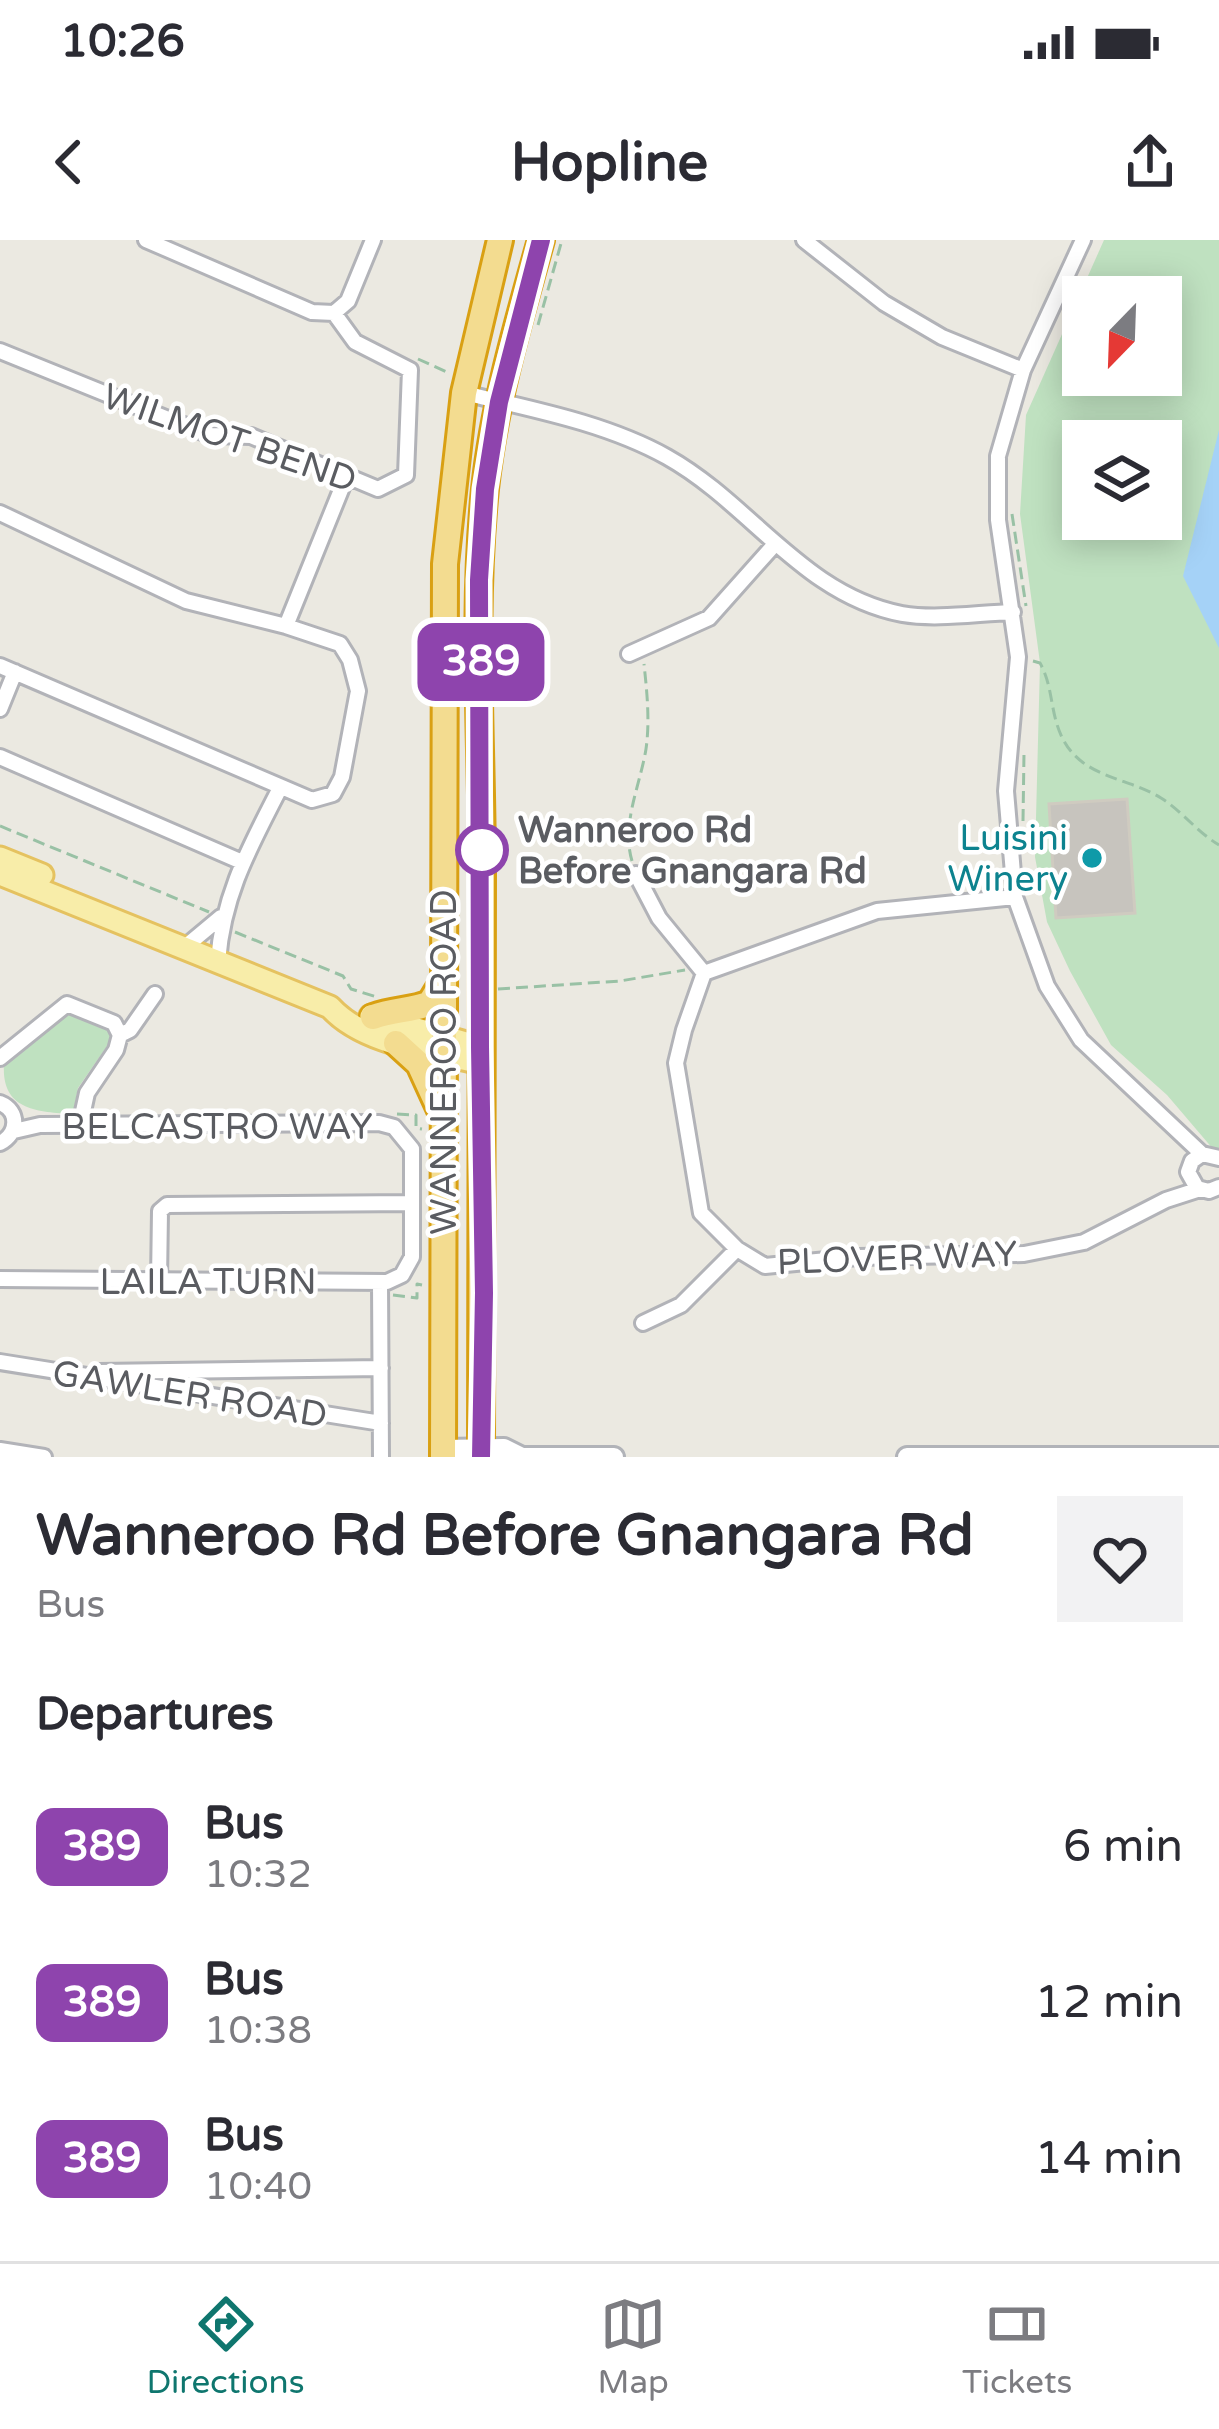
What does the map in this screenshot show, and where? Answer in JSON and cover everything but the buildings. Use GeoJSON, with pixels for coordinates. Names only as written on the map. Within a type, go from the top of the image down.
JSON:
{"type":"FeatureCollection","features":[{"type":"Feature","properties":{"kind":"highway","name":"WANNEROO ROAD"},"geometry":{"type":"LineString","coordinates":[[443,1453],[434,1123],[442,1045],[445,564],[464,393],[500,240]]}},
{"type":"Feature","properties":{"kind":"highway","name":"WANNEROO ROAD"},"geometry":{"type":"LineString","coordinates":[[481,1452],[479,580],[485,489],[499,402],[541,240]]}},
{"type":"Feature","properties":{"kind":"highway"},"geometry":{"type":"LineString","coordinates":[[373,1017],[430,1003],[442,982]]}},
{"type":"Feature","properties":{"kind":"highway"},"geometry":{"type":"LineString","coordinates":[[396,1042],[422,1068],[434,1123]]}},
{"type":"Feature","properties":{"kind":"main road"},"geometry":{"type":"LineString","coordinates":[[0,858],[102,902],[125,922]]}},
{"type":"Feature","properties":{"kind":"main road"},"geometry":{"type":"LineString","coordinates":[[0,874],[330,1007],[341,1019],[396,1042],[442,1045]]}},
{"type":"Feature","properties":{"kind":"main road"},"geometry":{"type":"LineString","coordinates":[[330,1007],[343,1006],[480,1055]]}},
{"type":"Feature","properties":{"kind":"street"},"geometry":{"type":"LineString","coordinates":[[146,240],[312,311],[334,313],[348,301],[373,240]]}},
{"type":"Feature","properties":{"kind":"street"},"geometry":{"type":"LineString","coordinates":[[804,240],[884,303],[922,326],[1023,370]]}},
{"type":"Feature","properties":{"kind":"street"},"geometry":{"type":"LineString","coordinates":[[1083,240],[1023,370],[998,456],[998,520],[1020,615],[1006,791],[1016,897],[1048,986],[1081,1040],[1182,1137],[1212,1192]]}},
{"type":"Feature","properties":{"kind":"street","name":"WILMOT BEND"},"geometry":{"type":"LineString","coordinates":[[0,351],[178,424],[211,435],[251,436],[378,489],[406,476],[410,370],[355,342],[334,313]]}},
{"type":"Feature","properties":{"kind":"street"},"geometry":{"type":"LineString","coordinates":[[464,393],[614,434],[666,456],[724,498],[824,584],[871,606],[908,615],[1020,615]]}},
{"type":"Feature","properties":{"kind":"street"},"geometry":{"type":"LineString","coordinates":[[286,626],[347,475]]}},
{"type":"Feature","properties":{"kind":"street"},"geometry":{"type":"LineString","coordinates":[[0,513],[186,601],[340,644],[358,691],[342,777],[333,794],[312,800],[8,669],[0,709]]}},
{"type":"Feature","properties":{"kind":"street"},"geometry":{"type":"LineString","coordinates":[[636,653],[709,619],[775,544]]}},
{"type":"Feature","properties":{"kind":"street"},"geometry":{"type":"LineString","coordinates":[[0,757],[242,862]]}},
{"type":"Feature","properties":{"kind":"street"},"geometry":{"type":"LineString","coordinates":[[218,961],[221,917],[242,862],[280,788]]}},
{"type":"Feature","properties":{"kind":"street"},"geometry":{"type":"LineString","coordinates":[[636,874],[659,918],[701,970],[877,911],[1016,897]]}},
{"type":"Feature","properties":{"kind":"street"},"geometry":{"type":"LineString","coordinates":[[185,947],[221,917]]}},
{"type":"Feature","properties":{"kind":"street","name":"PLOVER WAY"},"geometry":{"type":"LineString","coordinates":[[701,970],[676,1064],[701,1214],[736,1249],[766,1266],[858,1258],[1024,1255],[1084,1242],[1166,1201],[1212,1192]]}},
{"type":"Feature","properties":{"kind":"street"},"geometry":{"type":"LineString","coordinates":[[120,1035],[130,1030],[155,994]]}},
{"type":"Feature","properties":{"kind":"street"},"geometry":{"type":"LineString","coordinates":[[0,1058],[67,1004],[114,1023],[120,1035],[116,1050],[87,1093],[80,1125]]}},
{"type":"Feature","properties":{"kind":"street"},"geometry":{"type":"LineString","coordinates":[[0,1086],[5,1127]]}},
{"type":"Feature","properties":{"kind":"street","name":"BELCASTRO WAY"},"geometry":{"type":"LineString","coordinates":[[5,1127],[379,1123],[394,1127],[412,1149],[410,1264],[380,1288]]}},
{"type":"Feature","properties":{"kind":"street"},"geometry":{"type":"LineString","coordinates":[[1193,1164],[1219,1158]]}},
{"type":"Feature","properties":{"kind":"street","name":"PLOVER WAY"},"geometry":{"type":"LineString","coordinates":[[1166,1201],[1193,1164]]}},
{"type":"Feature","properties":{"kind":"street"},"geometry":{"type":"LineString","coordinates":[[159,1282],[160,1211],[167,1205],[412,1203]]}},
{"type":"Feature","properties":{"kind":"street"},"geometry":{"type":"LineString","coordinates":[[643,1323],[681,1306],[736,1249]]}},
{"type":"Feature","properties":{"kind":"street","name":"LAILA TURN"},"geometry":{"type":"LineString","coordinates":[[0,1279],[380,1288]]}},
{"type":"Feature","properties":{"kind":"street"},"geometry":{"type":"LineString","coordinates":[[380,1288],[381,1457]]}},
{"type":"Feature","properties":{"kind":"street","name":"GAWLER ROAD"},"geometry":{"type":"LineString","coordinates":[[0,1362],[381,1423]]}},
{"type":"Feature","properties":{"kind":"street"},"geometry":{"type":"LineString","coordinates":[[97,1377],[99,1371],[381,1368]]}},
{"type":"Feature","properties":{"kind":"street"},"geometry":{"type":"LineString","coordinates":[[443,1453],[504,1448],[522,1457],[614,1457]]}},
{"type":"Feature","properties":{"kind":"street"},"geometry":{"type":"LineString","coordinates":[[0,1450],[44,1457]]}},
{"type":"Feature","properties":{"kind":"street"},"geometry":{"type":"LineString","coordinates":[[907,1457],[1219,1457]]}},
{"type":"Feature","properties":{"kind":"path"},"geometry":{"type":"LineString","coordinates":[[537,327],[562,240]]}},
{"type":"Feature","properties":{"kind":"path"},"geometry":{"type":"LineString","coordinates":[[1011,511],[1020,615]]}},
{"type":"Feature","properties":{"kind":"path"},"geometry":{"type":"LineString","coordinates":[[636,653],[648,702],[646,748],[627,844],[636,874]]}},
{"type":"Feature","properties":{"kind":"path"},"geometry":{"type":"LineString","coordinates":[[1029,674],[1029,660],[1040,663],[1050,681],[1061,737],[1080,763],[1162,798],[1219,845]]}},
{"type":"Feature","properties":{"kind":"path"},"geometry":{"type":"LineString","coordinates":[[1023,825],[1024,747]]}},
{"type":"Feature","properties":{"kind":"path"},"geometry":{"type":"LineString","coordinates":[[482,989],[620,981],[701,970]]}},
{"type":"Feature","properties":{"kind":"path"},"geometry":{"type":"LineString","coordinates":[[394,1127],[397,1114],[416,1115],[416,1128],[434,1123]]}},
{"type":"Feature","properties":{"kind":"path"},"geometry":{"type":"LineString","coordinates":[[380,1288],[417,1298],[417,1284],[425,1286]]}},
{"type":"Feature","properties":{"kind":"green space"},"geometry":{"type":"Polygon","coordinates":[[[1104,240],[1219,240],[1219,1156],[1167,1095],[1111,1045],[1047,922],[1035,857],[1040,663],[1020,514],[1026,415],[1062,334],[1062,396],[1182,396],[1182,276],[1088,276],[1104,240]]]}},
{"type":"Feature","properties":{"kind":"green space"},"geometry":{"type":"Polygon","coordinates":[[[68,1009],[110,1027],[114,1036],[78,1088],[73,1114],[24,1106],[8,1091],[4,1064],[68,1009]]]}},
{"type":"Feature","properties":{"kind":"water"},"geometry":{"type":"Polygon","coordinates":[[[1219,430],[1219,648],[1183,576],[1219,430]]]}},
{"type":"Feature","properties":{"kind":"bus line","name":"389"},"geometry":{"type":"LineString","coordinates":[[481,1457],[484,1186],[479,580],[485,489],[499,402],[541,240]]}},
{"type":"Feature","properties":{"kind":"place","name":"Wanneroo Rd Before Gnangara Rd"},"geometry":{"type":"Point","coordinates":[482,850]}},
{"type":"Feature","properties":{"kind":"place","name":"Luisini Winery"},"geometry":{"type":"Point","coordinates":[1092,858]}}]}
